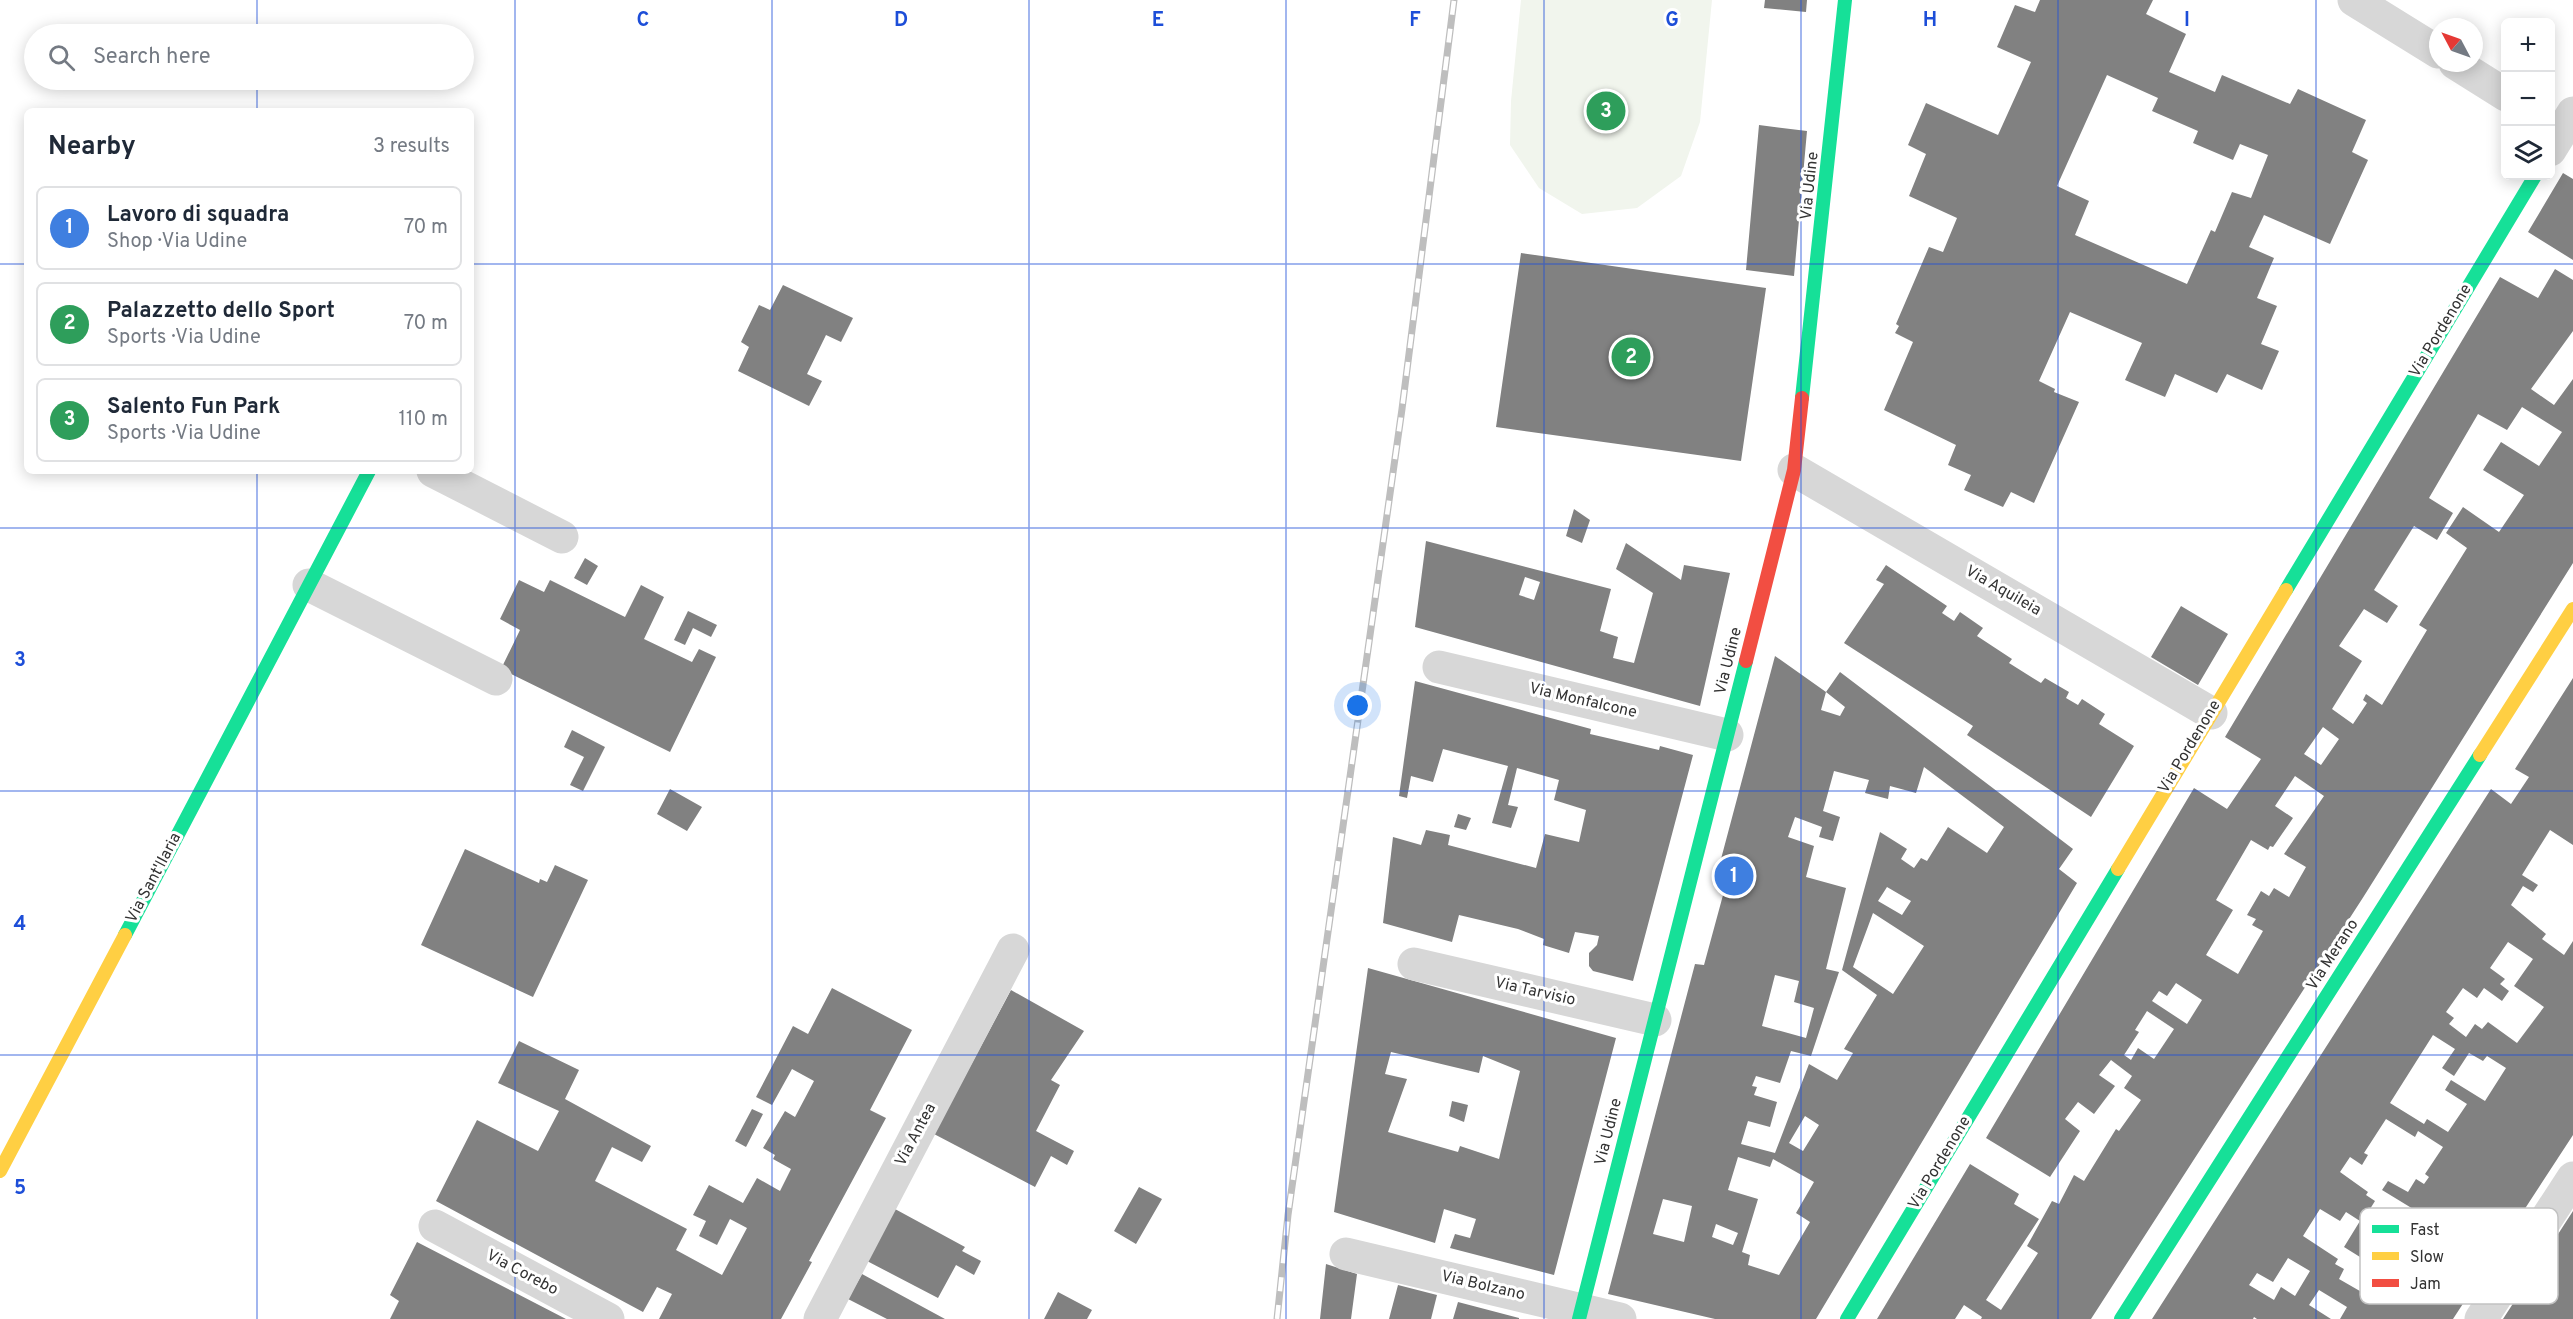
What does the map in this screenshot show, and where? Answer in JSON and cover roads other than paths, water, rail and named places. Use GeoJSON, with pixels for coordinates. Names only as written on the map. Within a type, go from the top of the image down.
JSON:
{"type":"FeatureCollection","features":[{"type":"Feature","properties":{"kind":"street","name":"Via Udine"},"geometry":{"type":"LineString","coordinates":[[1580,1314],[1794,470],[1845,0]]}},
{"type":"Feature","properties":{"kind":"street"},"geometry":{"type":"LineString","coordinates":[[2354,0],[2429,46]]}},
{"type":"Feature","properties":{"kind":"street"},"geometry":{"type":"LineString","coordinates":[[2469,72],[2501,92]]}},
{"type":"Feature","properties":{"kind":"street","name":"Via Pordenone"},"geometry":{"type":"LineString","coordinates":[[1847,1319],[2533,180]]}},
{"type":"Feature","properties":{"kind":"street","name":"Via Aquileia"},"geometry":{"type":"LineString","coordinates":[[1794,470],[2211,713]]}},
{"type":"Feature","properties":{"kind":"street","name":"Via Sant'Ilaria"},"geometry":{"type":"LineString","coordinates":[[0,1171],[367,474]]}},
{"type":"Feature","properties":{"kind":"street"},"geometry":{"type":"LineString","coordinates":[[439,474],[562,537]]}},
{"type":"Feature","properties":{"kind":"street"},"geometry":{"type":"LineString","coordinates":[[309,585],[496,679]]}},
{"type":"Feature","properties":{"kind":"street","name":"Via Merano"},"geometry":{"type":"LineString","coordinates":[[2121,1319],[2573,609]]}},
{"type":"Feature","properties":{"kind":"street","name":"Via Monfalcone"},"geometry":{"type":"LineString","coordinates":[[1439,667],[1727,735]]}},
{"type":"Feature","properties":{"kind":"street","name":"Via Antea"},"geometry":{"type":"LineString","coordinates":[[820,1319],[1013,950]]}},
{"type":"Feature","properties":{"kind":"street","name":"Via Tarvisio"},"geometry":{"type":"LineString","coordinates":[[1414,964],[1655,1020]]}},
{"type":"Feature","properties":{"kind":"street"},"geometry":{"type":"LineString","coordinates":[[2553,1208],[2573,1178]]}},
{"type":"Feature","properties":{"kind":"street","name":"Via Corebo"},"geometry":{"type":"LineString","coordinates":[[435,1227],[608,1319]]}},
{"type":"Feature","properties":{"kind":"street","name":"Via Bolzano"},"geometry":{"type":"LineString","coordinates":[[1346,1254],[1580,1314],[1620,1319]]}},
{"type":"Feature","properties":{"kind":"street"},"geometry":{"type":"LineString","coordinates":[[2481,1319],[2491,1304]]}},
{"type":"Feature","properties":{"kind":"railway"},"geometry":{"type":"LineString","coordinates":[[1277,1319],[1288,1215],[1402,409],[1454,0]]}},
{"type":"Feature","properties":{"kind":"place","name":"Salento Fun Park"},"geometry":{"type":"Point","coordinates":[1606,111]}},
{"type":"Feature","properties":{"kind":"place","name":"Palazzetto dello Sport"},"geometry":{"type":"Point","coordinates":[1631,357]}},
{"type":"Feature","properties":{"kind":"place","name":"Lavoro di squadra"},"geometry":{"type":"Point","coordinates":[1734,876]}}]}
